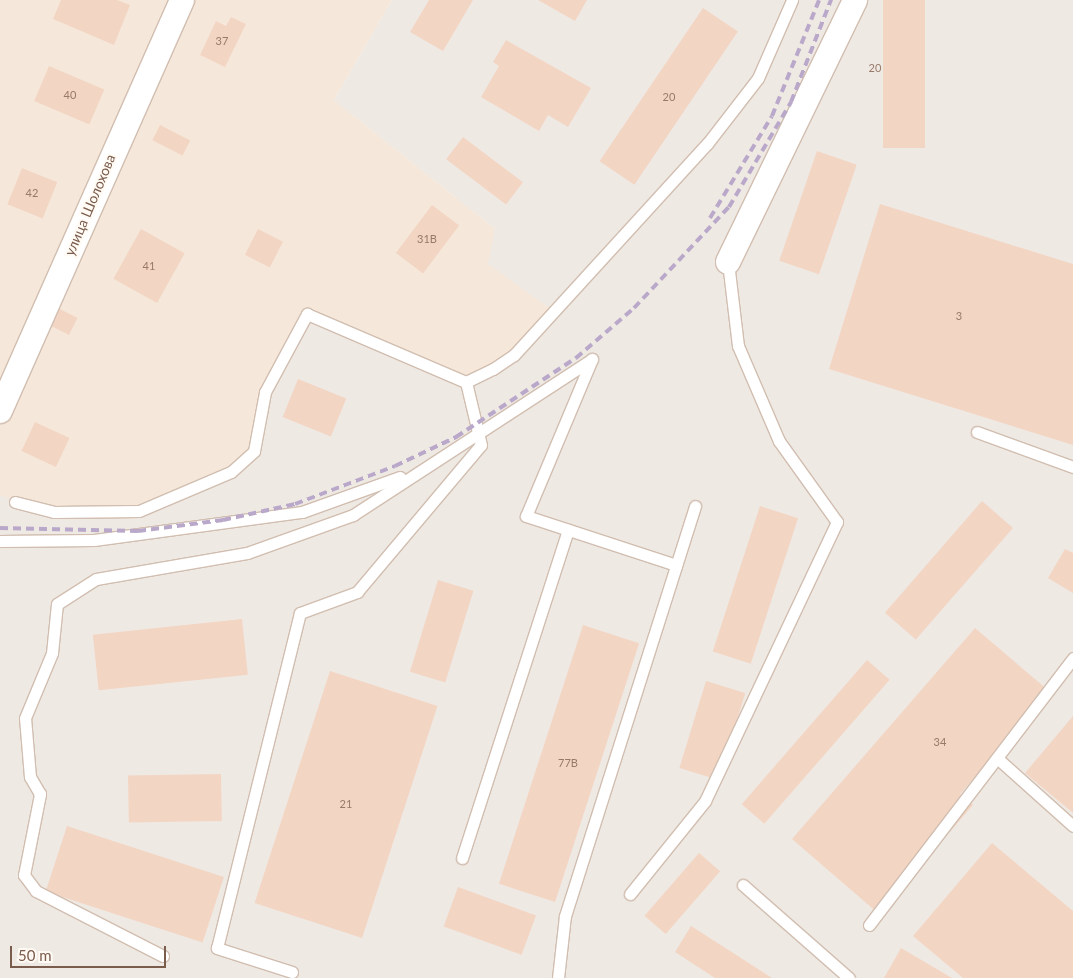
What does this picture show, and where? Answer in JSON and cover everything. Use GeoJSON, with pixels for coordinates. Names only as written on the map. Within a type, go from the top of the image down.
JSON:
{"type":"FeatureCollection","features":[{"type":"Feature","properties":{"kind":"street","name":"улица Шолохова"},"geometry":{"type":"LineString","coordinates":[[0,411],[182,0]]}},
{"type":"Feature","properties":{"kind":"street"},"geometry":{"type":"LineString","coordinates":[[728,262],[854,0]]}},
{"type":"Feature","properties":{"kind":"lane"},"geometry":{"type":"LineString","coordinates":[[466,382],[514,355],[707,144],[758,78],[792,0]]}},
{"type":"Feature","properties":{"kind":"lane"},"geometry":{"type":"LineString","coordinates":[[630,894],[705,801],[837,522],[779,441],[738,346],[728,262]]}},
{"type":"Feature","properties":{"kind":"lane"},"geometry":{"type":"LineString","coordinates":[[15,502],[54,512],[139,511],[231,472],[254,451],[265,392],[307,314],[466,382]]}},
{"type":"Feature","properties":{"kind":"lane"},"geometry":{"type":"LineString","coordinates":[[163,956],[36,892],[24,875],[40,794],[30,777],[24,718],[52,653],[57,604],[96,579],[247,553],[353,515],[592,359],[526,516],[676,565]]}},
{"type":"Feature","properties":{"kind":"lane"},"geometry":{"type":"LineString","coordinates":[[292,972],[216,948],[300,613],[357,592],[481,445],[475,435],[466,382]]}},
{"type":"Feature","properties":{"kind":"lane"},"geometry":{"type":"LineString","coordinates":[[977,432],[1073,466]]}},
{"type":"Feature","properties":{"kind":"lane"},"geometry":{"type":"LineString","coordinates":[[0,541],[94,540],[302,512],[389,483],[475,435]]}},
{"type":"Feature","properties":{"kind":"lane"},"geometry":{"type":"LineString","coordinates":[[558,978],[565,916],[695,506]]}},
{"type":"Feature","properties":{"kind":"lane"},"geometry":{"type":"LineString","coordinates":[[462,858],[568,530]]}},
{"type":"Feature","properties":{"kind":"lane"},"geometry":{"type":"LineString","coordinates":[[870,926],[1073,658]]}},
{"type":"Feature","properties":{"kind":"lane"},"geometry":{"type":"LineString","coordinates":[[997,758],[1073,826]]}},
{"type":"Feature","properties":{"kind":"lane"},"geometry":{"type":"LineString","coordinates":[[743,885],[849,978]]}},
{"type":"Feature","properties":{"kind":"shaded area"},"geometry":{"type":"Polygon","coordinates":[[[0,0],[392,0],[334,100],[495,229],[552,311],[493,369],[254,451],[231,472],[139,511],[103,514],[15,502],[0,495],[0,0]]]}},
{"type":"Feature","properties":{"kind":"shaded area"},"geometry":{"type":"Polygon","coordinates":[[[392,0],[1073,0],[1073,978],[0,978],[0,495],[54,512],[139,511],[196,490],[254,451],[265,392],[307,314],[466,382],[493,369],[552,310],[488,264],[495,229],[334,100],[392,0]]]}},
{"type":"Feature","properties":{"kind":"building"},"geometry":{"type":"Polygon","coordinates":[[[61,0],[117,0],[130,5],[114,45],[53,19],[61,0]]]}},
{"type":"Feature","properties":{"kind":"building"},"geometry":{"type":"Polygon","coordinates":[[[429,0],[473,0],[443,51],[410,32],[429,0]]]}},
{"type":"Feature","properties":{"kind":"building"},"geometry":{"type":"Polygon","coordinates":[[[538,0],[587,0],[575,21],[538,0]]]}},
{"type":"Feature","properties":{"kind":"building"},"geometry":{"type":"Polygon","coordinates":[[[883,0],[925,0],[925,148],[883,148],[883,0]]]}},
{"type":"Feature","properties":{"kind":"building"},"geometry":{"type":"Polygon","coordinates":[[[703,8],[738,31],[634,185],[600,161],[703,8]]]}},
{"type":"Feature","properties":{"kind":"building"},"geometry":{"type":"Polygon","coordinates":[[[231,17],[246,24],[225,67],[200,55],[216,21],[226,26],[231,17]]]}},
{"type":"Feature","properties":{"kind":"building"},"geometry":{"type":"Polygon","coordinates":[[[506,40],[591,88],[568,127],[548,115],[539,131],[481,97],[499,66],[493,62],[506,40]]]}},
{"type":"Feature","properties":{"kind":"building"},"geometry":{"type":"Polygon","coordinates":[[[49,66],[104,89],[89,124],[34,101],[49,66]]]}},
{"type":"Feature","properties":{"kind":"building"},"geometry":{"type":"Polygon","coordinates":[[[160,125],[190,140],[183,156],[152,140],[160,125]]]}},
{"type":"Feature","properties":{"kind":"building"},"geometry":{"type":"Polygon","coordinates":[[[463,137],[523,182],[506,204],[446,159],[463,137]]]}},
{"type":"Feature","properties":{"kind":"building"},"geometry":{"type":"Polygon","coordinates":[[[817,151],[857,165],[819,274],[779,261],[817,151]]]}},
{"type":"Feature","properties":{"kind":"building"},"geometry":{"type":"Polygon","coordinates":[[[22,168],[57,182],[43,218],[7,204],[22,168]]]}},
{"type":"Feature","properties":{"kind":"building"},"geometry":{"type":"Polygon","coordinates":[[[880,204],[1073,264],[1073,445],[829,369],[880,204]]]}},
{"type":"Feature","properties":{"kind":"building"},"geometry":{"type":"Polygon","coordinates":[[[432,205],[459,225],[423,273],[396,253],[432,205]]]}},
{"type":"Feature","properties":{"kind":"building"},"geometry":{"type":"Polygon","coordinates":[[[141,229],[185,253],[157,303],[113,279],[141,229]]]}},
{"type":"Feature","properties":{"kind":"building"},"geometry":{"type":"Polygon","coordinates":[[[258,229],[283,242],[270,268],[245,255],[258,229]]]}},
{"type":"Feature","properties":{"kind":"building"},"geometry":{"type":"Polygon","coordinates":[[[58,308],[78,318],[69,335],[49,325],[58,308]]]}},
{"type":"Feature","properties":{"kind":"building"},"geometry":{"type":"Polygon","coordinates":[[[298,379],[346,398],[331,436],[283,417],[298,379]]]}},
{"type":"Feature","properties":{"kind":"building"},"geometry":{"type":"Polygon","coordinates":[[[35,422],[69,438],[56,467],[21,451],[35,422]]]}},
{"type":"Feature","properties":{"kind":"building"},"geometry":{"type":"Polygon","coordinates":[[[982,501],[1013,528],[916,640],[885,613],[982,501]]]}},
{"type":"Feature","properties":{"kind":"building"},"geometry":{"type":"Polygon","coordinates":[[[760,506],[798,518],[751,664],[713,652],[760,506]]]}},
{"type":"Feature","properties":{"kind":"building"},"geometry":{"type":"Polygon","coordinates":[[[1065,549],[1073,553],[1073,593],[1048,578],[1065,549]]]}},
{"type":"Feature","properties":{"kind":"building"},"geometry":{"type":"Polygon","coordinates":[[[438,580],[473,591],[445,683],[410,672],[438,580]]]}},
{"type":"Feature","properties":{"kind":"building"},"geometry":{"type":"Polygon","coordinates":[[[242,619],[248,675],[99,690],[93,635],[242,619]]]}},
{"type":"Feature","properties":{"kind":"building"},"geometry":{"type":"Polygon","coordinates":[[[583,625],[639,643],[555,902],[499,884],[583,625]]]}},
{"type":"Feature","properties":{"kind":"building"},"geometry":{"type":"Polygon","coordinates":[[[975,628],[1049,691],[960,794],[973,805],[879,914],[792,839],[975,628]]]}},
{"type":"Feature","properties":{"kind":"building"},"geometry":{"type":"Polygon","coordinates":[[[867,660],[890,680],[764,824],[742,804],[867,660]]]}},
{"type":"Feature","properties":{"kind":"building"},"geometry":{"type":"Polygon","coordinates":[[[330,671],[437,706],[362,938],[255,903],[330,671]]]}},
{"type":"Feature","properties":{"kind":"building"},"geometry":{"type":"Polygon","coordinates":[[[706,681],[745,693],[719,780],[679,768],[706,681]]]}},
{"type":"Feature","properties":{"kind":"building"},"geometry":{"type":"Polygon","coordinates":[[[1073,716],[1073,813],[1025,773],[1073,716]]]}},
{"type":"Feature","properties":{"kind":"building"},"geometry":{"type":"Polygon","coordinates":[[[221,774],[222,821],[129,823],[128,776],[221,774]]]}},
{"type":"Feature","properties":{"kind":"building"},"geometry":{"type":"Polygon","coordinates":[[[67,826],[224,877],[203,943],[46,892],[67,826]]]}},
{"type":"Feature","properties":{"kind":"building"},"geometry":{"type":"Polygon","coordinates":[[[992,843],[1073,911],[1073,978],[963,978],[913,936],[992,843]]]}},
{"type":"Feature","properties":{"kind":"building"},"geometry":{"type":"Polygon","coordinates":[[[699,853],[720,871],[666,934],[645,916],[699,853]]]}},
{"type":"Feature","properties":{"kind":"building"},"geometry":{"type":"Polygon","coordinates":[[[458,887],[536,915],[522,955],[444,926],[458,887]]]}},
{"type":"Feature","properties":{"kind":"building"},"geometry":{"type":"Polygon","coordinates":[[[691,926],[772,978],[715,978],[675,952],[691,926]]]}},
{"type":"Feature","properties":{"kind":"building"},"geometry":{"type":"Polygon","coordinates":[[[901,948],[952,978],[884,978],[901,948]]]}},
{"type":"Feature","properties":{"kind":"railway"},"geometry":{"type":"LineString","coordinates":[[710,218],[772,116],[819,0]]}},
{"type":"Feature","properties":{"kind":"railway"},"geometry":{"type":"LineString","coordinates":[[0,528],[138,531],[223,520],[295,504],[395,466],[456,437],[576,358],[634,308],[729,207],[791,102],[831,0]]}}]}
